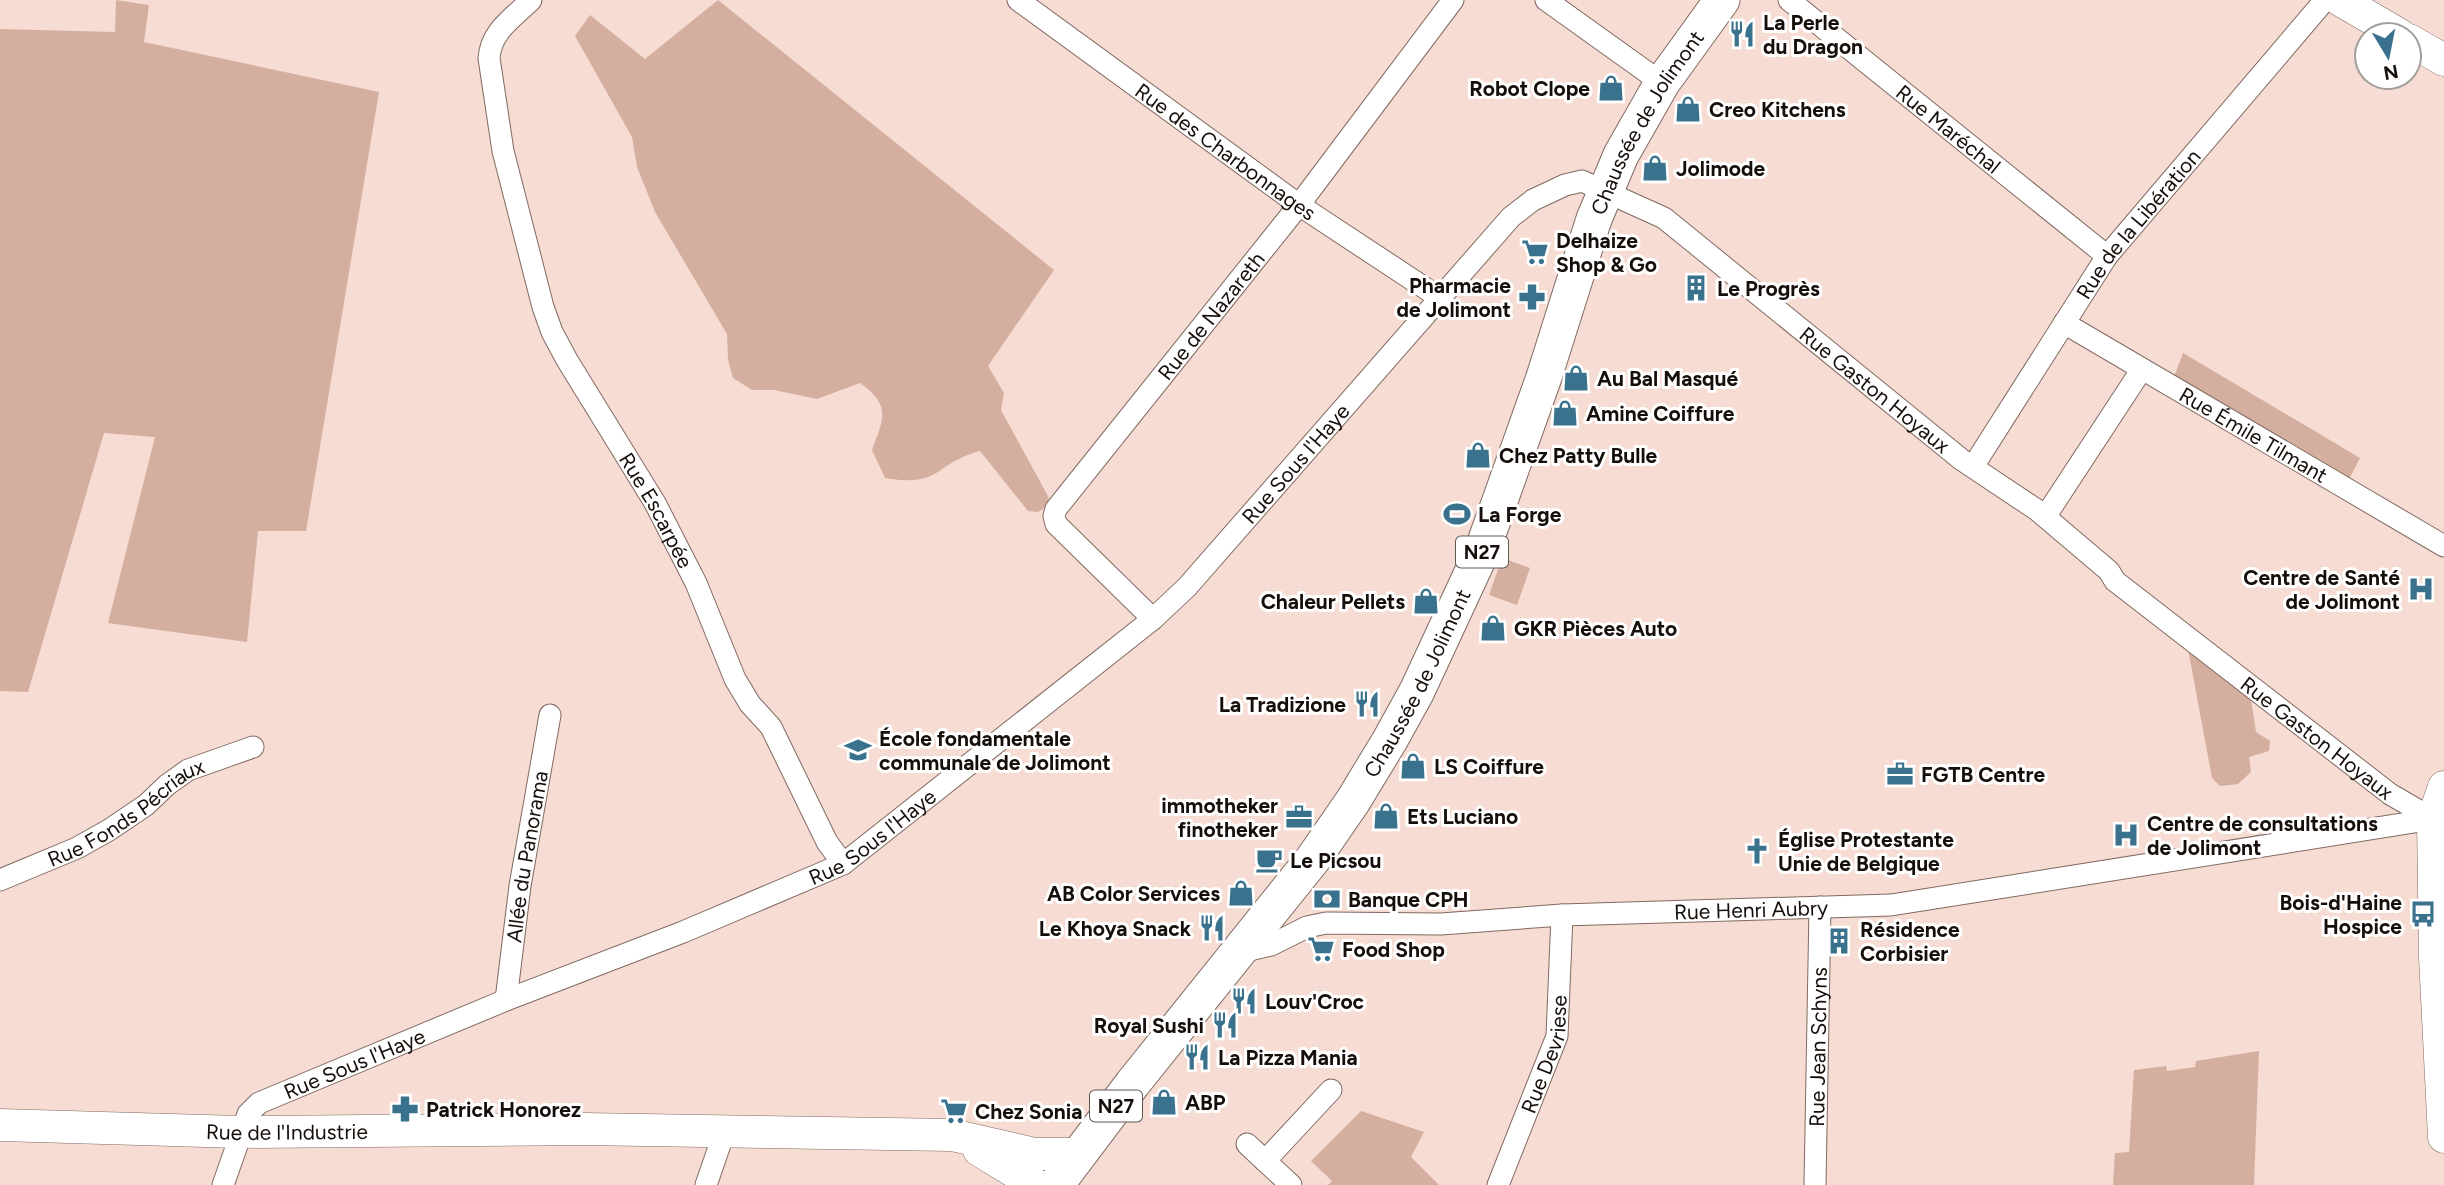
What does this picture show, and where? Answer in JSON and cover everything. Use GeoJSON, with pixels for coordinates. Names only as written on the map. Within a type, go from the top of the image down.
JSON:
{"type":"FeatureCollection","features":[{"type":"Feature","properties":{"kind":"main road","name":"Chaussée de Jolimont"},"geometry":{"type":"LineString","coordinates":[[1079,1154],[1312,859],[1353,801],[1434,656],[1482,551],[1606,190],[1633,130],[1662,83],[1723,0]]}},
{"type":"Feature","properties":{"kind":"main road","name":"N27"},"geometry":{"type":"LineString","coordinates":[[1050,1185],[1079,1154]]}},
{"type":"Feature","properties":{"kind":"street","name":"Rue Escarpée"},"geometry":{"type":"LineString","coordinates":[[531,0],[497,33],[490,43],[489,58],[509,177],[552,332],[566,360],[655,503],[696,583],[735,679],[750,704],[771,727],[827,842],[843,864]]}},
{"type":"Feature","properties":{"kind":"street","name":"Rue des Charbonnages"},"geometry":{"type":"LineString","coordinates":[[1017,0],[1299,205],[1440,298]]}},
{"type":"Feature","properties":{"kind":"street","name":"Rue de Nazareth"},"geometry":{"type":"LineString","coordinates":[[1153,619],[1056,524],[1054,516],[1299,205],[1453,0]]}},
{"type":"Feature","properties":{"kind":"street"},"geometry":{"type":"LineString","coordinates":[[1546,0],[1662,83]]}},
{"type":"Feature","properties":{"kind":"street","name":"Rue Maréchal"},"geometry":{"type":"LineString","coordinates":[[1789,0],[2107,256]]}},
{"type":"Feature","properties":{"kind":"street","name":"Rue de la Libération"},"geometry":{"type":"LineString","coordinates":[[1975,465],[2107,256],[2325,0]]}},
{"type":"Feature","properties":{"kind":"street"},"geometry":{"type":"LineString","coordinates":[[2340,0],[2376,21]]}},
{"type":"Feature","properties":{"kind":"street"},"geometry":{"type":"LineString","coordinates":[[2423,48],[2444,61]]}},
{"type":"Feature","properties":{"kind":"street","name":"Rue Sous l'Haye"},"geometry":{"type":"LineString","coordinates":[[223,1185],[240,1132],[248,1114],[259,1103],[506,1000],[683,932],[843,864],[1153,619],[1209,566],[1511,217],[1533,200],[1565,185],[1582,181],[1606,190]]}},
{"type":"Feature","properties":{"kind":"street","name":"Rue Gaston Hoyaux"},"geometry":{"type":"LineString","coordinates":[[1606,190],[1664,218],[1962,460],[1975,465],[2045,517],[2109,571],[2115,581],[2250,687],[2390,794],[2433,819]]}},
{"type":"Feature","properties":{"kind":"street","name":"Rue Émile Tilmant"},"geometry":{"type":"LineString","coordinates":[[2064,323],[2444,547]]}},
{"type":"Feature","properties":{"kind":"street"},"geometry":{"type":"LineString","coordinates":[[2045,517],[2142,369]]}},
{"type":"Feature","properties":{"kind":"street","name":"Allée du Panorama"},"geometry":{"type":"LineString","coordinates":[[506,1000],[520,886],[550,715]]}},
{"type":"Feature","properties":{"kind":"street","name":"Rue Fonds Pécriaux"},"geometry":{"type":"LineString","coordinates":[[0,880],[77,848],[109,830],[146,805],[188,770],[253,747]]}},
{"type":"Feature","properties":{"kind":"street"},"geometry":{"type":"LineString","coordinates":[[2444,787],[2433,819],[2444,1137]]}},
{"type":"Feature","properties":{"kind":"street","name":"Rue Henri Aubry"},"geometry":{"type":"LineString","coordinates":[[1237,953],[1271,945],[1307,927],[1326,923],[1441,924],[1562,915],[1891,905],[1990,892],[2433,819]]}},
{"type":"Feature","properties":{"kind":"street","name":"Rue Jean Schyns"},"geometry":{"type":"LineString","coordinates":[[1815,1185],[1820,908]]}},
{"type":"Feature","properties":{"kind":"street","name":"Rue Devriese"},"geometry":{"type":"LineString","coordinates":[[1497,1185],[1557,1036],[1562,915]]}},
{"type":"Feature","properties":{"kind":"street"},"geometry":{"type":"LineString","coordinates":[[1265,1161],[1331,1090]]}},
{"type":"Feature","properties":{"kind":"street","name":"Rue de l'Industrie"},"geometry":{"type":"LineString","coordinates":[[0,1125],[240,1132],[725,1130],[962,1141],[1035,1154],[1079,1154]]}},
{"type":"Feature","properties":{"kind":"street"},"geometry":{"type":"LineString","coordinates":[[706,1185],[725,1130]]}},
{"type":"Feature","properties":{"kind":"street"},"geometry":{"type":"LineString","coordinates":[[962,1141],[993,1163],[1009,1185]]}},
{"type":"Feature","properties":{"kind":"street","name":"Rue de l'Industrie"},"geometry":{"type":"LineString","coordinates":[[962,1141],[1050,1185]]}},
{"type":"Feature","properties":{"kind":"street"},"geometry":{"type":"LineString","coordinates":[[1247,1144],[1291,1185]]}},
{"type":"Feature","properties":{"kind":"shaded area"},"geometry":{"type":"Polygon","coordinates":[[[116,0],[149,5],[144,42],[379,92],[306,531],[258,531],[247,642],[108,623],[155,437],[104,433],[28,692],[0,691],[0,29],[115,32],[116,0]]]}},
{"type":"Feature","properties":{"kind":"shaded area"},"geometry":{"type":"Polygon","coordinates":[[[718,0],[1054,270],[988,366],[1004,393],[1001,410],[1049,498],[1046,507],[1038,512],[1028,511],[980,451],[965,456],[928,477],[917,480],[885,478],[872,450],[882,421],[881,405],[860,383],[817,399],[774,390],[752,390],[733,378],[728,360],[727,334],[655,212],[637,167],[632,137],[575,36],[590,15],[645,59],[718,0]]]}},
{"type":"Feature","properties":{"kind":"shaded area"},"geometry":{"type":"Polygon","coordinates":[[[2183,353],[2360,458],[2348,481],[2174,377],[2183,353]]]}},
{"type":"Feature","properties":{"kind":"shaded area"},"geometry":{"type":"Polygon","coordinates":[[[1502,558],[1530,568],[1517,605],[1489,595],[1502,558]]]}},
{"type":"Feature","properties":{"kind":"shaded area"},"geometry":{"type":"Polygon","coordinates":[[[2188,649],[2250,693],[2256,732],[2270,741],[2269,751],[2249,757],[2251,772],[2238,784],[2220,786],[2212,778],[2188,649]]]}},
{"type":"Feature","properties":{"kind":"shaded area"},"geometry":{"type":"Polygon","coordinates":[[[2259,1051],[2254,1185],[2113,1185],[2115,1153],[2129,1152],[2134,1070],[2166,1066],[2167,1071],[2195,1067],[2196,1061],[2259,1051]]]}},
{"type":"Feature","properties":{"kind":"shaded area"},"geometry":{"type":"Polygon","coordinates":[[[1361,1111],[1424,1132],[1411,1157],[1439,1185],[1328,1185],[1332,1181],[1311,1161],[1361,1111]]]}},
{"type":"Feature","properties":{"kind":"place","name":"La Perle du Dragon"},"geometry":{"type":"Point","coordinates":[1742,34]}},
{"type":"Feature","properties":{"kind":"place","name":"Robot Clope"},"geometry":{"type":"Point","coordinates":[1611,88]}},
{"type":"Feature","properties":{"kind":"place","name":"Creo Kitchens"},"geometry":{"type":"Point","coordinates":[1688,109]}},
{"type":"Feature","properties":{"kind":"place","name":"Jolimode"},"geometry":{"type":"Point","coordinates":[1655,168]}},
{"type":"Feature","properties":{"kind":"place","name":"Delhaize Shop & Go"},"geometry":{"type":"Point","coordinates":[1535,252]}},
{"type":"Feature","properties":{"kind":"place","name":"Le Progrès"},"geometry":{"type":"Point","coordinates":[1696,288]}},
{"type":"Feature","properties":{"kind":"place","name":"Pharmacie de Jolimont"},"geometry":{"type":"Point","coordinates":[1532,297]}},
{"type":"Feature","properties":{"kind":"place","name":"Au Bal Masqué"},"geometry":{"type":"Point","coordinates":[1576,378]}},
{"type":"Feature","properties":{"kind":"place","name":"Amine Coiffure"},"geometry":{"type":"Point","coordinates":[1565,413]}},
{"type":"Feature","properties":{"kind":"place","name":"Chez Patty Bulle"},"geometry":{"type":"Point","coordinates":[1478,455]}},
{"type":"Feature","properties":{"kind":"place","name":"La Forge"},"geometry":{"type":"Point","coordinates":[1457,514]}},
{"type":"Feature","properties":{"kind":"place","name":"Centre de Santé de Jolimont"},"geometry":{"type":"Point","coordinates":[2421,589]}},
{"type":"Feature","properties":{"kind":"place","name":"Chaleur Pellets"},"geometry":{"type":"Point","coordinates":[1426,601]}},
{"type":"Feature","properties":{"kind":"place","name":"GKR Pièces Auto"},"geometry":{"type":"Point","coordinates":[1493,628]}},
{"type":"Feature","properties":{"kind":"place","name":"La Tradizione"},"geometry":{"type":"Point","coordinates":[1367,704]}},
{"type":"Feature","properties":{"kind":"place","name":"École fondamentale communale de Jolimont"},"geometry":{"type":"Point","coordinates":[858,750]}},
{"type":"Feature","properties":{"kind":"place","name":"LS Coiffure"},"geometry":{"type":"Point","coordinates":[1413,766]}},
{"type":"Feature","properties":{"kind":"place","name":"FGTB Centre"},"geometry":{"type":"Point","coordinates":[1900,774]}},
{"type":"Feature","properties":{"kind":"place","name":"Ets Luciano"},"geometry":{"type":"Point","coordinates":[1386,816]}},
{"type":"Feature","properties":{"kind":"place","name":"immotheker finotheker"},"geometry":{"type":"Point","coordinates":[1299,817]}},
{"type":"Feature","properties":{"kind":"place","name":"Centre de consultations de Jolimont"},"geometry":{"type":"Point","coordinates":[2126,835]}},
{"type":"Feature","properties":{"kind":"place","name":"Église Protestante Unie de Belgique"},"geometry":{"type":"Point","coordinates":[1757,851]}},
{"type":"Feature","properties":{"kind":"place","name":"Le Picsou"},"geometry":{"type":"Point","coordinates":[1269,860]}},
{"type":"Feature","properties":{"kind":"place","name":"AB Color Services"},"geometry":{"type":"Point","coordinates":[1241,893]}},
{"type":"Feature","properties":{"kind":"place","name":"Banque CPH"},"geometry":{"type":"Point","coordinates":[1327,899]}},
{"type":"Feature","properties":{"kind":"place","name":"Bois-d'Haine Hospice"},"geometry":{"type":"Point","coordinates":[2423,914]}},
{"type":"Feature","properties":{"kind":"place","name":"Le Khoya Snack"},"geometry":{"type":"Point","coordinates":[1212,928]}},
{"type":"Feature","properties":{"kind":"place","name":"Résidence Corbisier"},"geometry":{"type":"Point","coordinates":[1839,941]}},
{"type":"Feature","properties":{"kind":"place","name":"Food Shop"},"geometry":{"type":"Point","coordinates":[1321,949]}},
{"type":"Feature","properties":{"kind":"place","name":"Louv'Croc"},"geometry":{"type":"Point","coordinates":[1244,1001]}},
{"type":"Feature","properties":{"kind":"place","name":"Royal Sushi"},"geometry":{"type":"Point","coordinates":[1225,1025]}},
{"type":"Feature","properties":{"kind":"place","name":"La Pizza Mania"},"geometry":{"type":"Point","coordinates":[1197,1057]}},
{"type":"Feature","properties":{"kind":"place","name":"ABP"},"geometry":{"type":"Point","coordinates":[1164,1102]}},
{"type":"Feature","properties":{"kind":"place","name":"Patrick Honorez"},"geometry":{"type":"Point","coordinates":[405,1109]}},
{"type":"Feature","properties":{"kind":"place","name":"Chez Sonia"},"geometry":{"type":"Point","coordinates":[954,1111]}}]}
